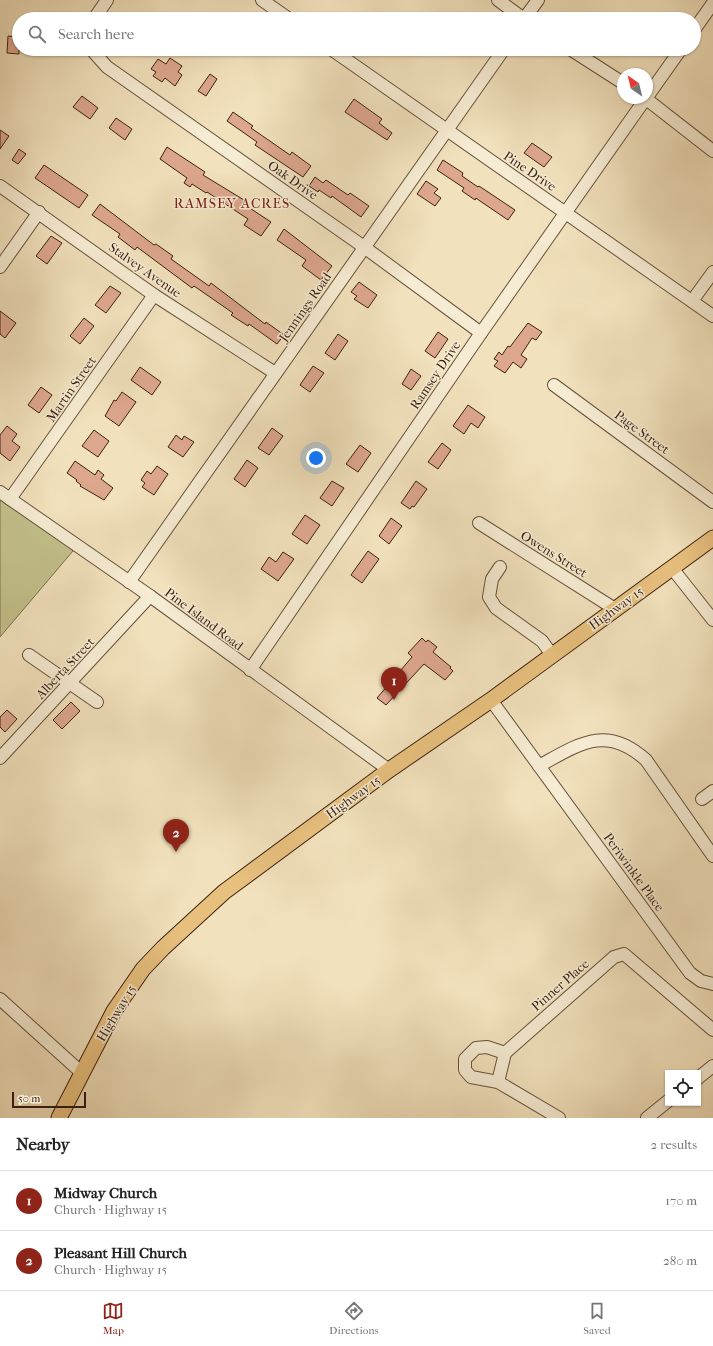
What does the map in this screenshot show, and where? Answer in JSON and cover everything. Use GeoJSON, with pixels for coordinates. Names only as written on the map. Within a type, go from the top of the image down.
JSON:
{"type":"FeatureCollection","features":[{"type":"Feature","properties":{"kind":"main road","name":"Highway 15"},"geometry":{"type":"LineString","coordinates":[[59,1118],[114,1011],[143,969],[163,948],[224,892],[389,770],[491,700],[713,538]]}},
{"type":"Feature","properties":{"kind":"street"},"geometry":{"type":"LineString","coordinates":[[99,12],[107,0]]}},
{"type":"Feature","properties":{"kind":"street"},"geometry":{"type":"LineString","coordinates":[[262,0],[279,12]]}},
{"type":"Feature","properties":{"kind":"street"},"geometry":{"type":"LineString","coordinates":[[498,0],[514,12]]}},
{"type":"Feature","properties":{"kind":"street"},"geometry":{"type":"LineString","coordinates":[[529,12],[538,0]]}},
{"type":"Feature","properties":{"kind":"street"},"geometry":{"type":"LineString","coordinates":[[701,20],[713,3]]}},
{"type":"Feature","properties":{"kind":"street","name":"Oak Drive"},"geometry":{"type":"LineString","coordinates":[[98,56],[107,66],[364,247],[481,333]]}},
{"type":"Feature","properties":{"kind":"street","name":"Pine Drive"},"geometry":{"type":"LineString","coordinates":[[341,56],[713,316]]}},
{"type":"Feature","properties":{"kind":"street","name":"Jennings Road"},"geometry":{"type":"LineString","coordinates":[[129,582],[499,56]]}},
{"type":"Feature","properties":{"kind":"street"},"geometry":{"type":"LineString","coordinates":[[581,56],[617,79]]}},
{"type":"Feature","properties":{"kind":"street","name":"Ramsey Drive"},"geometry":{"type":"LineString","coordinates":[[653,88],[676,56]]}},
{"type":"Feature","properties":{"kind":"street","name":"Ramsey Drive"},"geometry":{"type":"LineString","coordinates":[[250,670],[481,333],[642,104]]}},
{"type":"Feature","properties":{"kind":"street"},"geometry":{"type":"LineString","coordinates":[[653,104],[713,151]]}},
{"type":"Feature","properties":{"kind":"street","name":"Stalvey Avenue"},"geometry":{"type":"LineString","coordinates":[[0,186],[39,212],[154,295],[276,373]]}},
{"type":"Feature","properties":{"kind":"street"},"geometry":{"type":"LineString","coordinates":[[0,268],[39,212]]}},
{"type":"Feature","properties":{"kind":"street"},"geometry":{"type":"LineString","coordinates":[[692,301],[713,272]]}},
{"type":"Feature","properties":{"kind":"street","name":"Martin Street"},"geometry":{"type":"LineString","coordinates":[[10,499],[154,295]]}},
{"type":"Feature","properties":{"kind":"street","name":"Page Street"},"geometry":{"type":"LineString","coordinates":[[554,386],[713,502]]}},
{"type":"Feature","properties":{"kind":"street","name":"Pine Island Road"},"geometry":{"type":"LineString","coordinates":[[0,492],[150,596],[389,770]]}},
{"type":"Feature","properties":{"kind":"street","name":"Owens Street"},"geometry":{"type":"LineString","coordinates":[[479,523],[615,609]]}},
{"type":"Feature","properties":{"kind":"street"},"geometry":{"type":"LineString","coordinates":[[500,567],[492,579],[489,597],[496,608],[542,641],[552,655]]}},
{"type":"Feature","properties":{"kind":"street"},"geometry":{"type":"LineString","coordinates":[[672,568],[713,619]]}},
{"type":"Feature","properties":{"kind":"street","name":"Alberta Street"},"geometry":{"type":"LineString","coordinates":[[0,758],[150,596]]}},
{"type":"Feature","properties":{"kind":"street"},"geometry":{"type":"LineString","coordinates":[[29,655],[97,702]]}},
{"type":"Feature","properties":{"kind":"street","name":"Periwinkle Place"},"geometry":{"type":"LineString","coordinates":[[491,700],[690,973],[701,981],[713,984]]}},
{"type":"Feature","properties":{"kind":"street"},"geometry":{"type":"LineString","coordinates":[[539,766],[587,741],[621,743],[633,748],[646,760],[713,856]]}},
{"type":"Feature","properties":{"kind":"street"},"geometry":{"type":"LineString","coordinates":[[702,799],[713,791]]}},
{"type":"Feature","properties":{"kind":"street","name":"Pinner Place"},"geometry":{"type":"LineString","coordinates":[[505,1052],[614,957],[624,954],[713,1030]]}},
{"type":"Feature","properties":{"kind":"street"},"geometry":{"type":"LineString","coordinates":[[0,999],[82,1073]]}},
{"type":"Feature","properties":{"kind":"street"},"geometry":{"type":"LineString","coordinates":[[498,1082],[505,1052],[487,1047],[476,1048],[469,1053],[466,1059],[465,1070],[471,1077],[498,1082],[559,1118]]}},
{"type":"Feature","properties":{"kind":"street"},"geometry":{"type":"LineString","coordinates":[[701,1076],[713,1066]]}},
{"type":"Feature","properties":{"kind":"street"},"geometry":{"type":"LineString","coordinates":[[647,1118],[665,1104]]}},
{"type":"Feature","properties":{"kind":"shaded area"},"geometry":{"type":"Polygon","coordinates":[[[0,492],[78,545],[0,637],[0,492]]]}},
{"type":"Feature","properties":{"kind":"building"},"geometry":{"type":"Polygon","coordinates":[[[8,36],[12,36],[12,53],[7,53],[8,36]]]}},
{"type":"Feature","properties":{"kind":"building"},"geometry":{"type":"Polygon","coordinates":[[[170,58],[182,66],[178,72],[182,75],[175,86],[165,78],[162,82],[153,76],[156,72],[151,69],[158,59],[166,64],[170,58]]]}},
{"type":"Feature","properties":{"kind":"building"},"geometry":{"type":"Polygon","coordinates":[[[210,74],[217,79],[206,96],[198,91],[210,74]]]}},
{"type":"Feature","properties":{"kind":"building"},"geometry":{"type":"Polygon","coordinates":[[[82,96],[98,108],[90,119],[73,107],[82,96]]]}},
{"type":"Feature","properties":{"kind":"building"},"geometry":{"type":"Polygon","coordinates":[[[354,99],[382,119],[379,123],[392,133],[387,140],[345,112],[354,99]]]}},
{"type":"Feature","properties":{"kind":"building"},"geometry":{"type":"Polygon","coordinates":[[[233,112],[253,126],[251,128],[290,155],[292,152],[311,166],[303,177],[255,145],[257,142],[227,121],[233,112]]]}},
{"type":"Feature","properties":{"kind":"building"},"geometry":{"type":"Polygon","coordinates":[[[116,118],[132,129],[125,140],[109,128],[116,118]]]}},
{"type":"Feature","properties":{"kind":"building"},"geometry":{"type":"Polygon","coordinates":[[[0,130],[9,136],[0,149],[0,130]]]}},
{"type":"Feature","properties":{"kind":"building"},"geometry":{"type":"Polygon","coordinates":[[[532,143],[552,157],[544,167],[524,153],[532,143]]]}},
{"type":"Feature","properties":{"kind":"building"},"geometry":{"type":"Polygon","coordinates":[[[167,147],[205,172],[203,175],[244,200],[242,203],[271,222],[261,236],[244,225],[248,219],[207,192],[206,193],[192,184],[190,187],[184,183],[187,178],[160,159],[167,147]]]}},
{"type":"Feature","properties":{"kind":"building"},"geometry":{"type":"Polygon","coordinates":[[[19,149],[26,154],[18,164],[12,160],[19,149]]]}},
{"type":"Feature","properties":{"kind":"building"},"geometry":{"type":"Polygon","coordinates":[[[443,160],[463,173],[462,176],[515,210],[508,220],[476,198],[475,200],[462,191],[464,188],[437,170],[443,160]]]}},
{"type":"Feature","properties":{"kind":"building"},"geometry":{"type":"Polygon","coordinates":[[[44,165],[88,195],[79,208],[35,178],[44,165]]]}},
{"type":"Feature","properties":{"kind":"building"},"geometry":{"type":"Polygon","coordinates":[[[315,177],[323,183],[326,180],[348,195],[350,193],[369,206],[361,217],[332,196],[331,198],[319,190],[318,192],[309,186],[315,177]]]}},
{"type":"Feature","properties":{"kind":"building"},"geometry":{"type":"Polygon","coordinates":[[[426,181],[438,189],[434,193],[441,198],[435,206],[417,194],[426,181]]]}},
{"type":"Feature","properties":{"kind":"building"},"geometry":{"type":"Polygon","coordinates":[[[100,204],[154,245],[156,244],[173,256],[171,259],[209,286],[211,283],[265,324],[266,322],[284,335],[277,344],[249,324],[248,326],[231,315],[233,313],[194,286],[192,288],[137,247],[135,250],[118,237],[120,234],[92,215],[100,204]]]}},
{"type":"Feature","properties":{"kind":"building"},"geometry":{"type":"Polygon","coordinates":[[[284,229],[332,266],[321,280],[302,266],[306,260],[277,240],[284,229]]]}},
{"type":"Feature","properties":{"kind":"building"},"geometry":{"type":"Polygon","coordinates":[[[51,236],[62,243],[47,264],[36,256],[51,236]]]}},
{"type":"Feature","properties":{"kind":"building"},"geometry":{"type":"Polygon","coordinates":[[[359,282],[377,295],[368,308],[354,299],[357,296],[351,292],[359,282]]]}},
{"type":"Feature","properties":{"kind":"building"},"geometry":{"type":"Polygon","coordinates":[[[110,286],[121,293],[106,313],[95,305],[110,286]]]}},
{"type":"Feature","properties":{"kind":"building"},"geometry":{"type":"Polygon","coordinates":[[[0,311],[16,323],[5,338],[0,334],[0,311]]]}},
{"type":"Feature","properties":{"kind":"building"},"geometry":{"type":"Polygon","coordinates":[[[84,318],[94,326],[80,344],[70,336],[84,318]]]}},
{"type":"Feature","properties":{"kind":"building"},"geometry":{"type":"Polygon","coordinates":[[[528,323],[542,332],[536,340],[532,338],[521,355],[527,359],[521,368],[513,362],[505,373],[494,366],[498,361],[494,359],[499,352],[502,355],[508,346],[510,347],[528,323]]]}},
{"type":"Feature","properties":{"kind":"building"},"geometry":{"type":"Polygon","coordinates":[[[438,332],[448,339],[435,358],[425,351],[438,332]]]}},
{"type":"Feature","properties":{"kind":"building"},"geometry":{"type":"Polygon","coordinates":[[[338,334],[348,341],[335,360],[325,353],[338,334]]]}},
{"type":"Feature","properties":{"kind":"building"},"geometry":{"type":"Polygon","coordinates":[[[313,366],[324,373],[310,392],[300,385],[313,366]]]}},
{"type":"Feature","properties":{"kind":"building"},"geometry":{"type":"Polygon","coordinates":[[[140,367],[161,382],[152,395],[131,380],[140,367]]]}},
{"type":"Feature","properties":{"kind":"building"},"geometry":{"type":"Polygon","coordinates":[[[411,369],[421,376],[411,390],[402,384],[411,369]]]}},
{"type":"Feature","properties":{"kind":"building"},"geometry":{"type":"Polygon","coordinates":[[[41,387],[52,395],[39,413],[28,405],[41,387]]]}},
{"type":"Feature","properties":{"kind":"building"},"geometry":{"type":"Polygon","coordinates":[[[122,392],[136,402],[119,426],[105,416],[114,400],[116,401],[122,392]]]}},
{"type":"Feature","properties":{"kind":"building"},"geometry":{"type":"Polygon","coordinates":[[[468,405],[485,417],[478,428],[471,423],[464,434],[453,426],[468,405]]]}},
{"type":"Feature","properties":{"kind":"building"},"geometry":{"type":"Polygon","coordinates":[[[7,426],[17,434],[12,441],[20,447],[10,461],[0,453],[0,435],[7,426]]]}},
{"type":"Feature","properties":{"kind":"building"},"geometry":{"type":"Polygon","coordinates":[[[272,428],[283,436],[269,455],[258,448],[272,428]]]}},
{"type":"Feature","properties":{"kind":"building"},"geometry":{"type":"Polygon","coordinates":[[[94,430],[109,441],[98,457],[82,446],[94,430]]]}},
{"type":"Feature","properties":{"kind":"building"},"geometry":{"type":"Polygon","coordinates":[[[176,435],[182,440],[184,436],[194,442],[183,457],[168,447],[176,435]]]}},
{"type":"Feature","properties":{"kind":"building"},"geometry":{"type":"Polygon","coordinates":[[[442,443],[451,450],[438,469],[428,462],[442,443]]]}},
{"type":"Feature","properties":{"kind":"building"},"geometry":{"type":"Polygon","coordinates":[[[360,445],[371,453],[358,472],[346,464],[360,445]]]}},
{"type":"Feature","properties":{"kind":"building"},"geometry":{"type":"Polygon","coordinates":[[[247,460],[258,468],[245,487],[234,479],[247,460]]]}},
{"type":"Feature","properties":{"kind":"building"},"geometry":{"type":"Polygon","coordinates":[[[75,461],[95,475],[98,470],[104,475],[101,479],[113,488],[104,500],[80,486],[81,485],[76,481],[77,480],[67,473],[75,461]]]}},
{"type":"Feature","properties":{"kind":"building"},"geometry":{"type":"Polygon","coordinates":[[[157,466],[168,474],[154,495],[142,487],[145,483],[141,480],[147,471],[151,474],[157,466]]]}},
{"type":"Feature","properties":{"kind":"building"},"geometry":{"type":"Polygon","coordinates":[[[332,481],[344,488],[332,506],[320,498],[332,481]]]}},
{"type":"Feature","properties":{"kind":"building"},"geometry":{"type":"Polygon","coordinates":[[[416,481],[427,489],[414,507],[412,506],[410,509],[401,503],[416,481]]]}},
{"type":"Feature","properties":{"kind":"building"},"geometry":{"type":"Polygon","coordinates":[[[305,515],[320,525],[307,544],[292,534],[305,515]]]}},
{"type":"Feature","properties":{"kind":"building"},"geometry":{"type":"Polygon","coordinates":[[[391,518],[402,526],[389,544],[379,536],[391,518]]]}},
{"type":"Feature","properties":{"kind":"building"},"geometry":{"type":"Polygon","coordinates":[[[368,551],[379,559],[362,583],[351,575],[368,551]]]}},
{"type":"Feature","properties":{"kind":"building"},"geometry":{"type":"Polygon","coordinates":[[[283,552],[294,559],[278,581],[261,569],[269,557],[276,562],[283,552]]]}},
{"type":"Feature","properties":{"kind":"building"},"geometry":{"type":"Polygon","coordinates":[[[422,638],[426,642],[428,640],[437,647],[433,652],[451,667],[450,668],[453,671],[445,680],[424,664],[386,705],[377,698],[412,657],[408,653],[422,638]]]}},
{"type":"Feature","properties":{"kind":"building"},"geometry":{"type":"Polygon","coordinates":[[[71,702],[80,711],[62,729],[53,720],[71,702]]]}},
{"type":"Feature","properties":{"kind":"building"},"geometry":{"type":"Polygon","coordinates":[[[7,710],[17,719],[5,732],[0,727],[0,717],[7,710]]]}},
{"type":"Feature","properties":{"kind":"place","name":"Midway Church"},"geometry":{"type":"Point","coordinates":[394,700]}},
{"type":"Feature","properties":{"kind":"place","name":"Pleasant Hill Church"},"geometry":{"type":"Point","coordinates":[176,852]}},
{"type":"Feature","properties":{"kind":"district","name":"RAMSEY ACRES"},"geometry":{"type":"Point","coordinates":[232,203]}}]}
